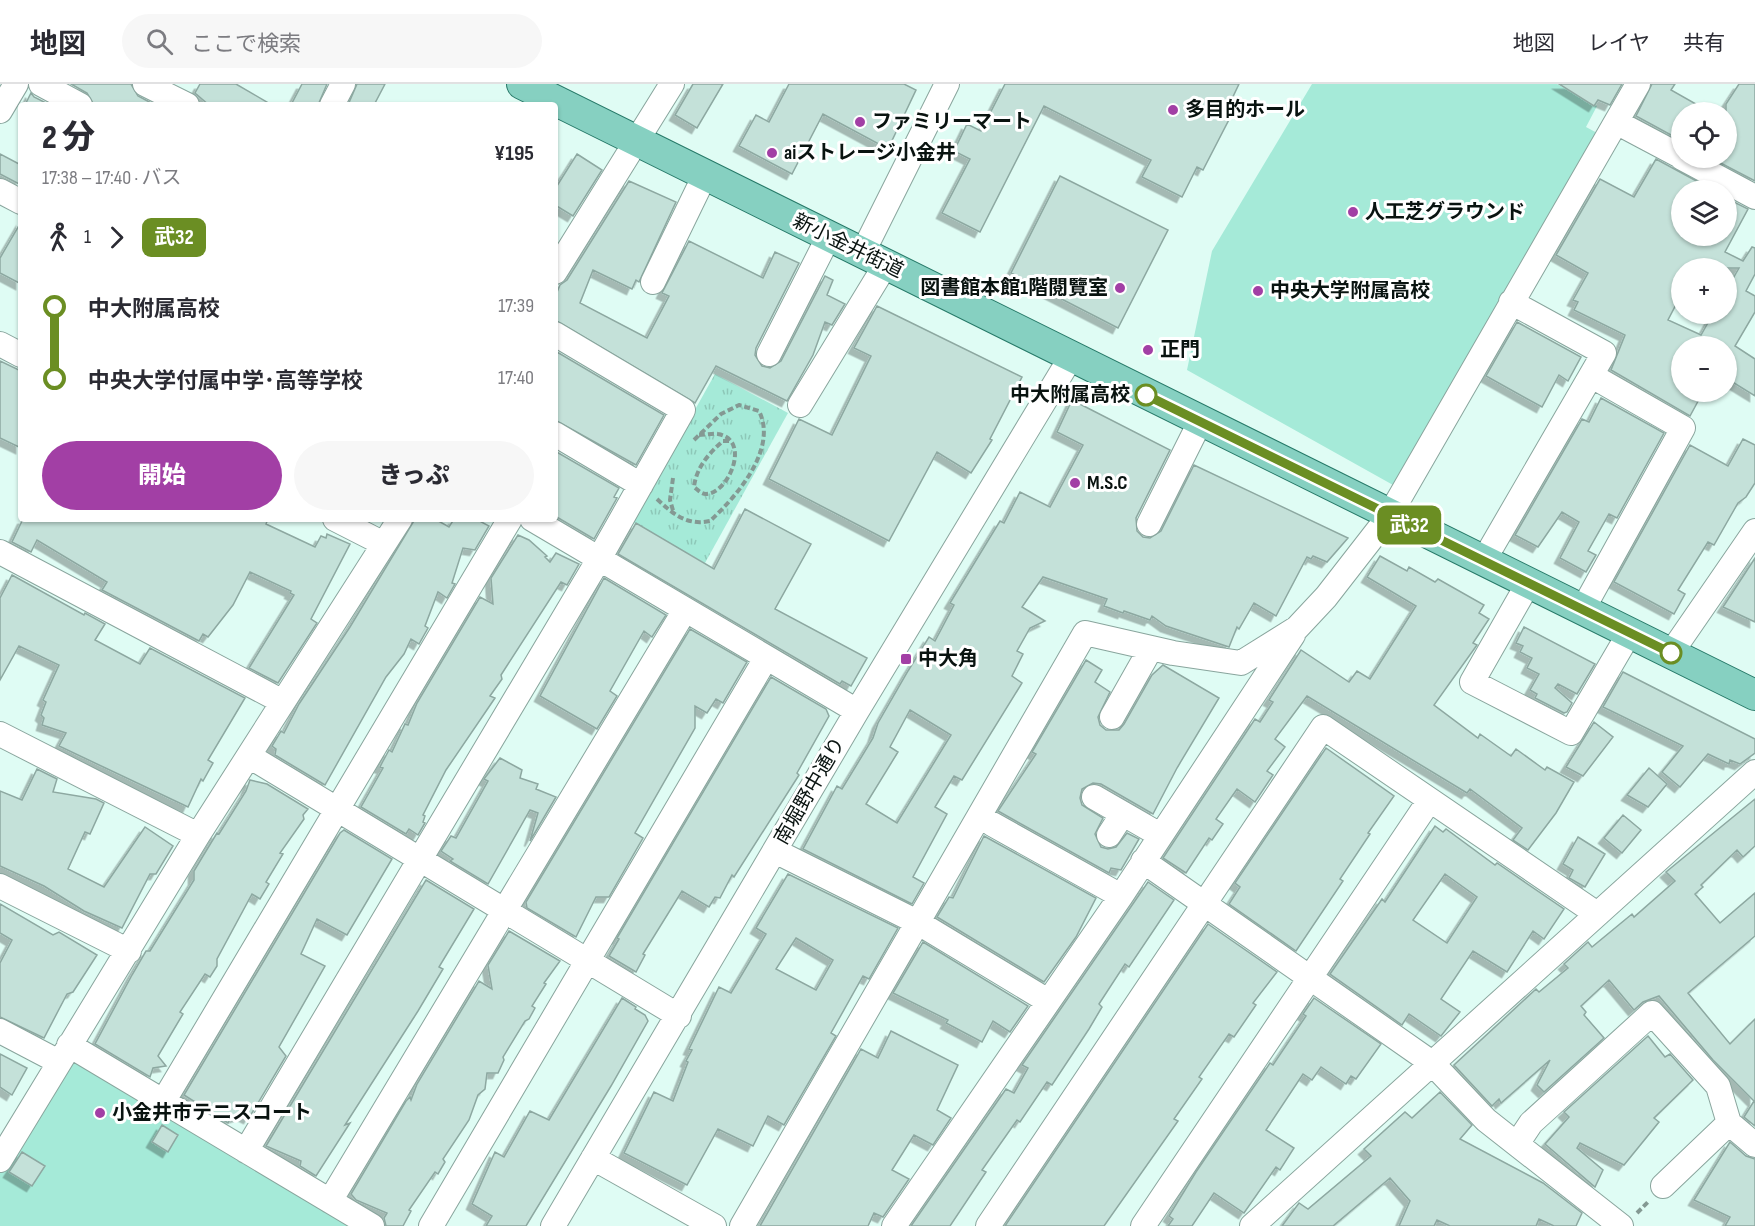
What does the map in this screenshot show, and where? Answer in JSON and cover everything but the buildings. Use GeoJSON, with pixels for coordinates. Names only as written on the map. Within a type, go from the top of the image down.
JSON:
{"type":"FeatureCollection","features":[{"type":"Feature","properties":{"kind":"main road","name":"新小金井街道"},"geometry":{"type":"LineString","coordinates":[[522,84],[1389,516],[1529,582],[1755,695]]}},
{"type":"Feature","properties":{"kind":"street"},"geometry":{"type":"LineString","coordinates":[[0,111],[16,84]]}},
{"type":"Feature","properties":{"kind":"street"},"geometry":{"type":"LineString","coordinates":[[41,84],[74,102]]}},
{"type":"Feature","properties":{"kind":"street"},"geometry":{"type":"LineString","coordinates":[[145,84],[181,102]]}},
{"type":"Feature","properties":{"kind":"street"},"geometry":{"type":"LineString","coordinates":[[334,102],[343,84]]}},
{"type":"Feature","properties":{"kind":"street"},"geometry":{"type":"LineString","coordinates":[[558,267],[672,84]]}},
{"type":"Feature","properties":{"kind":"street"},"geometry":{"type":"LineString","coordinates":[[894,1226],[1121,896],[1297,628],[1362,552],[1389,516],[1638,84]]}},
{"type":"Feature","properties":{"kind":"street"},"geometry":{"type":"LineString","coordinates":[[800,405],[874,258],[940,87]]}},
{"type":"Feature","properties":{"kind":"street"},"geometry":{"type":"LineString","coordinates":[[1616,122],[1671,152]]}},
{"type":"Feature","properties":{"kind":"street"},"geometry":{"type":"LineString","coordinates":[[1701,168],[1755,197]]}},
{"type":"Feature","properties":{"kind":"street"},"geometry":{"type":"LineString","coordinates":[[653,282],[705,174]]}},
{"type":"Feature","properties":{"kind":"street"},"geometry":{"type":"LineString","coordinates":[[0,191],[18,200]]}},
{"type":"Feature","properties":{"kind":"street"},"geometry":{"type":"LineString","coordinates":[[769,354],[829,236]]}},
{"type":"Feature","properties":{"kind":"street"},"geometry":{"type":"LineString","coordinates":[[1484,560],[1604,352],[1511,302]]}},
{"type":"Feature","properties":{"kind":"street"},"geometry":{"type":"LineString","coordinates":[[246,1151],[599,559],[683,410],[558,336]]}},
{"type":"Feature","properties":{"kind":"street"},"geometry":{"type":"LineString","coordinates":[[0,344],[18,354]]}},
{"type":"Feature","properties":{"kind":"street","name":"南堀野中通り"},"geometry":{"type":"LineString","coordinates":[[553,1226],[857,711],[1071,357]]}},
{"type":"Feature","properties":{"kind":"street"},"geometry":{"type":"LineString","coordinates":[[1582,609],[1683,428],[1592,376]]}},
{"type":"Feature","properties":{"kind":"street"},"geometry":{"type":"LineString","coordinates":[[1149,524],[1200,422]]}},
{"type":"Feature","properties":{"kind":"street"},"geometry":{"type":"LineString","coordinates":[[558,436],[641,484]]}},
{"type":"Feature","properties":{"kind":"street"},"geometry":{"type":"LineString","coordinates":[[340,522],[384,544]]}},
{"type":"Feature","properties":{"kind":"street"},"geometry":{"type":"LineString","coordinates":[[3,1148],[398,522]]}},
{"type":"Feature","properties":{"kind":"street"},"geometry":{"type":"LineString","coordinates":[[164,1102],[508,522]]}},
{"type":"Feature","properties":{"kind":"street"},"geometry":{"type":"LineString","coordinates":[[537,522],[857,711]]}},
{"type":"Feature","properties":{"kind":"street"},"geometry":{"type":"LineString","coordinates":[[1671,653],[1755,531]]}},
{"type":"Feature","properties":{"kind":"street"},"geometry":{"type":"LineString","coordinates":[[0,552],[283,702]]}},
{"type":"Feature","properties":{"kind":"street"},"geometry":{"type":"LineString","coordinates":[[1529,582],[1472,682],[1571,733],[1630,632]]}},
{"type":"Feature","properties":{"kind":"street"},"geometry":{"type":"LineString","coordinates":[[330,1201],[685,610]]}},
{"type":"Feature","properties":{"kind":"street"},"geometry":{"type":"LineString","coordinates":[[742,1226],[1085,633],[1151,648],[1242,663],[1297,628]]}},
{"type":"Feature","properties":{"kind":"street"},"geometry":{"type":"LineString","coordinates":[[1112,717],[1151,648]]}},
{"type":"Feature","properties":{"kind":"street"},"geometry":{"type":"LineString","coordinates":[[431,1226],[766,658]]}},
{"type":"Feature","properties":{"kind":"street"},"geometry":{"type":"LineString","coordinates":[[988,1226],[1323,727],[1597,914]]}},
{"type":"Feature","properties":{"kind":"street"},"geometry":{"type":"LineString","coordinates":[[0,734],[198,836]]}},
{"type":"Feature","properties":{"kind":"street"},"geometry":{"type":"LineString","coordinates":[[249,756],[679,1016]]}},
{"type":"Feature","properties":{"kind":"street"},"geometry":{"type":"LineString","coordinates":[[1252,1226],[1755,772]]}},
{"type":"Feature","properties":{"kind":"street"},"geometry":{"type":"LineString","coordinates":[[1094,797],[1115,825],[1160,835]]}},
{"type":"Feature","properties":{"kind":"street"},"geometry":{"type":"LineString","coordinates":[[1143,1226],[1429,801]]}},
{"type":"Feature","properties":{"kind":"street"},"geometry":{"type":"LineString","coordinates":[[992,824],[1121,896]]}},
{"type":"Feature","properties":{"kind":"street"},"geometry":{"type":"LineString","coordinates":[[775,851],[917,922],[1048,1001]]}},
{"type":"Feature","properties":{"kind":"street"},"geometry":{"type":"LineString","coordinates":[[1143,861],[1432,1063],[1486,1120],[1626,1222]]}},
{"type":"Feature","properties":{"kind":"street"},"geometry":{"type":"LineString","coordinates":[[0,886],[129,951]]}},
{"type":"Feature","properties":{"kind":"street"},"geometry":{"type":"LineString","coordinates":[[1517,1144],[1531,1123],[1652,1013],[1718,1086],[1729,1123],[1755,1144]]}},
{"type":"Feature","properties":{"kind":"street"},"geometry":{"type":"LineString","coordinates":[[0,1031],[64,1054],[164,1102],[372,1226]]}},
{"type":"Feature","properties":{"kind":"street"},"geometry":{"type":"LineString","coordinates":[[1663,1186],[1729,1123]]}},
{"type":"Feature","properties":{"kind":"street"},"geometry":{"type":"LineString","coordinates":[[593,1158],[714,1226]]}},
{"type":"Feature","properties":{"kind":"path"},"geometry":{"type":"LineString","coordinates":[[641,484],[674,514],[687,522],[710,521],[721,512],[741,488],[759,455],[766,426],[759,411],[739,405],[721,414],[698,435],[689,447]]}},
{"type":"Feature","properties":{"kind":"path"},"geometry":{"type":"LineString","coordinates":[[698,435],[719,434],[732,441],[737,453],[731,472],[720,487],[709,495],[702,494],[694,487],[695,478],[702,464],[723,441],[732,441]]}},
{"type":"Feature","properties":{"kind":"path"},"geometry":{"type":"LineString","coordinates":[[674,514],[670,500],[671,485],[676,470]]}},
{"type":"Feature","properties":{"kind":"path"},"geometry":{"type":"LineString","coordinates":[[1626,1222],[1663,1186]]}},
{"type":"Feature","properties":{"kind":"green space"},"geometry":{"type":"Polygon","coordinates":[[[1312,84],[1557,84],[1597,106],[1586,127],[1599,134],[1402,490],[1187,370],[1212,251],[1312,84]]]}},
{"type":"Feature","properties":{"kind":"green space"},"geometry":{"type":"Polygon","coordinates":[[[715,374],[788,413],[705,563],[632,522],[715,374]]]}},
{"type":"Feature","properties":{"kind":"green space","name":"小金井市テニスコート"},"geometry":{"type":"Polygon","coordinates":[[[70,1057],[353,1226],[0,1226],[0,1170],[70,1057]]]}},
{"type":"Feature","properties":{"kind":"bus line","name":"武32"},"geometry":{"type":"LineString","coordinates":[[1146,395],[1671,653]]}},
{"type":"Feature","properties":{"kind":"place","name":"多目的ホール"},"geometry":{"type":"Point","coordinates":[1173,110]}},
{"type":"Feature","properties":{"kind":"place","name":"ファミリーマート"},"geometry":{"type":"Point","coordinates":[860,122]}},
{"type":"Feature","properties":{"kind":"place","name":"aiストレージ小金井"},"geometry":{"type":"Point","coordinates":[772,153]}},
{"type":"Feature","properties":{"kind":"place","name":"人工芝グラウンド"},"geometry":{"type":"Point","coordinates":[1353,212]}},
{"type":"Feature","properties":{"kind":"place","name":"図書館本館1階閱覽室"},"geometry":{"type":"Point","coordinates":[1120,288]}},
{"type":"Feature","properties":{"kind":"place","name":"中央大学附属高校"},"geometry":{"type":"Point","coordinates":[1258,291]}},
{"type":"Feature","properties":{"kind":"place","name":"正門"},"geometry":{"type":"Point","coordinates":[1148,350]}},
{"type":"Feature","properties":{"kind":"place","name":"中大附属高校"},"geometry":{"type":"Point","coordinates":[1146,395]}},
{"type":"Feature","properties":{"kind":"place","name":"M.S.C"},"geometry":{"type":"Point","coordinates":[1075,483]}},
{"type":"Feature","properties":{"kind":"place","name":"中大角"},"geometry":{"type":"Point","coordinates":[906,659]}},
{"type":"Feature","properties":{"kind":"place","name":"小金井市テニスコート"},"geometry":{"type":"Point","coordinates":[100,1113]}}]}
